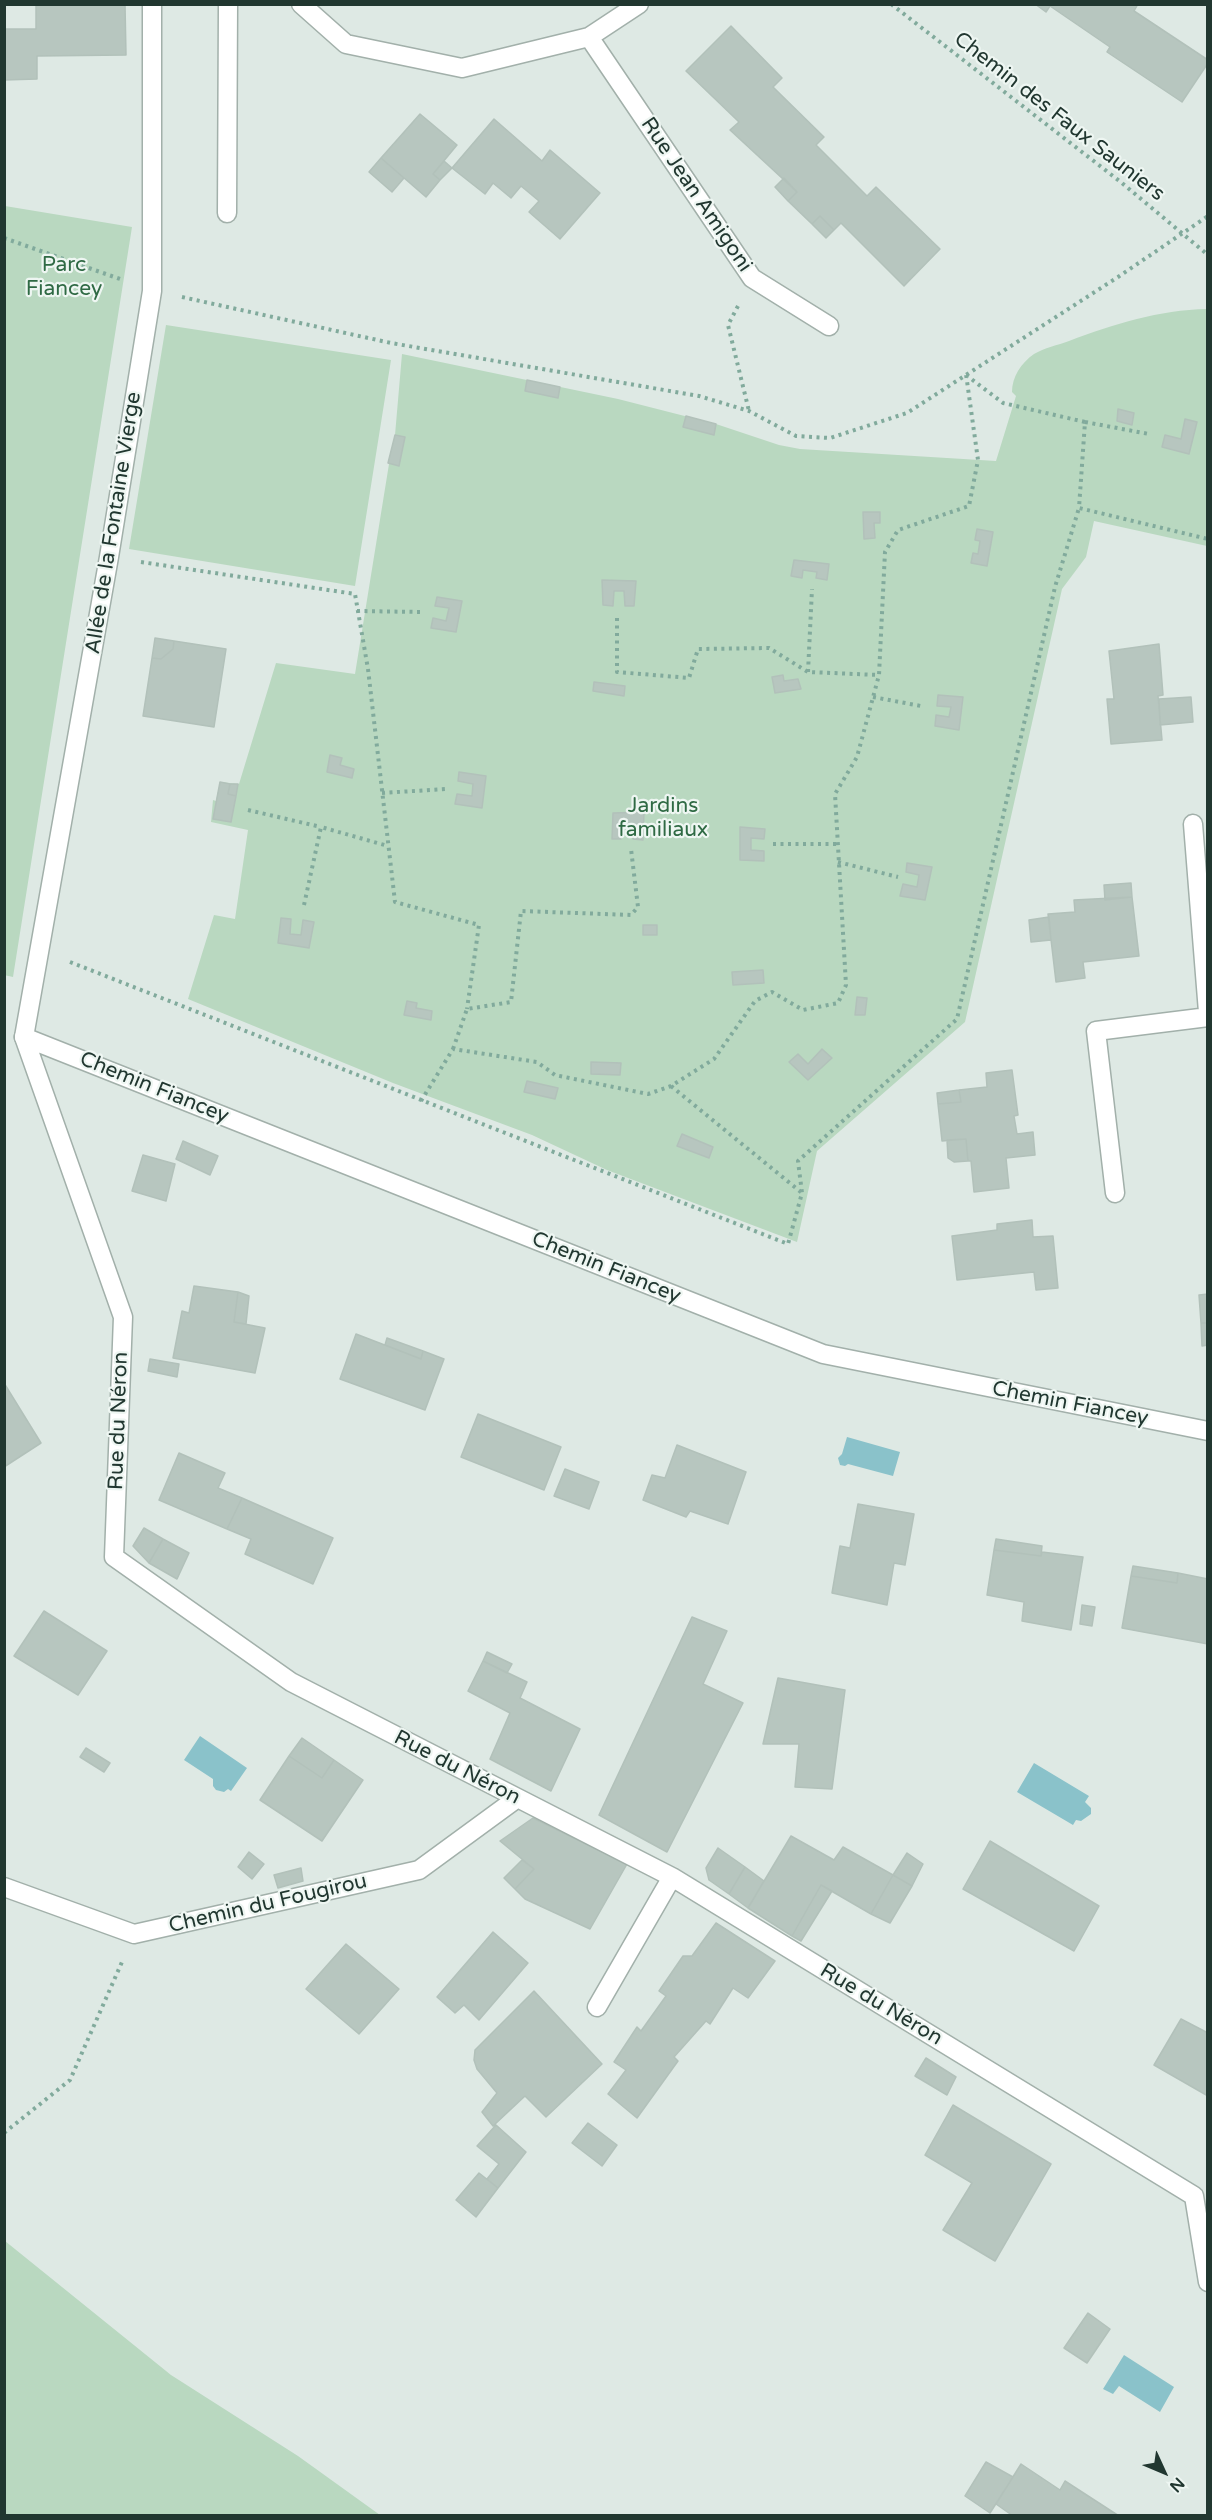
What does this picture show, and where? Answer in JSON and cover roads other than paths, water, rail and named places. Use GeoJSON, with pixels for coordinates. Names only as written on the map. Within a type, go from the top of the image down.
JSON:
{"type":"FeatureCollection","features":[{"type":"Feature","properties":{"kind":"street","name":"Allée de la Fontaine Vierge"},"geometry":{"type":"LineString","coordinates":[[24,1036],[110,557],[152,291],[152,4]]}},
{"type":"Feature","properties":{"kind":"street"},"geometry":{"type":"LineString","coordinates":[[227,213],[228,4]]}},
{"type":"Feature","properties":{"kind":"street"},"geometry":{"type":"LineString","coordinates":[[301,4],[346,44],[462,68],[589,37],[639,4]]}},
{"type":"Feature","properties":{"kind":"street","name":"Rue Jean Amigoni"},"geometry":{"type":"LineString","coordinates":[[589,37],[752,278],[829,326]]}},
{"type":"Feature","properties":{"kind":"street"},"geometry":{"type":"LineString","coordinates":[[1193,824],[1208,1012]]}},
{"type":"Feature","properties":{"kind":"street"},"geometry":{"type":"LineString","coordinates":[[1114,1193],[1096,1031],[1208,1017]]}},
{"type":"Feature","properties":{"kind":"street","name":"Chemin Fiancey"},"geometry":{"type":"LineString","coordinates":[[24,1036],[823,1354],[1208,1431]]}},
{"type":"Feature","properties":{"kind":"street","name":"Rue du Néron"},"geometry":{"type":"LineString","coordinates":[[24,1036],[123,1317],[114,1557],[291,1682],[672,1877],[1201,2194],[1208,2282]]}},
{"type":"Feature","properties":{"kind":"street","name":"Chemin du Fougirou"},"geometry":{"type":"LineString","coordinates":[[4,1887],[134,1934],[419,1870],[516,1799]]}},
{"type":"Feature","properties":{"kind":"street"},"geometry":{"type":"LineString","coordinates":[[597,2007],[672,1877]]}},
{"type":"Feature","properties":{"kind":"water"},"geometry":{"type":"Polygon","coordinates":[[[847,1437],[900,1452],[893,1476],[848,1464],[840,1465],[838,1458],[842,1454],[847,1437]]]}},
{"type":"Feature","properties":{"kind":"water"},"geometry":{"type":"Polygon","coordinates":[[[200,1736],[247,1768],[231,1791],[216,1790],[213,1786],[213,1779],[184,1760],[200,1736]]]}},
{"type":"Feature","properties":{"kind":"water"},"geometry":{"type":"Polygon","coordinates":[[[1034,1763],[1089,1796],[1085,1802],[1091,1808],[1091,1814],[1081,1821],[1076,1820],[1073,1825],[1017,1792],[1034,1763]]]}},
{"type":"Feature","properties":{"kind":"water"},"geometry":{"type":"Polygon","coordinates":[[[1124,2355],[1174,2387],[1160,2412],[1119,2386],[1113,2394],[1103,2389],[1124,2355]]]}},
{"type":"Feature","properties":{"kind":"park label","name":"Parc Fiancey"},"geometry":{"type":"Point","coordinates":[64,277]}},
{"type":"Feature","properties":{"kind":"park label","name":"Jardins familiaux"},"geometry":{"type":"Point","coordinates":[663,818]}}]}
